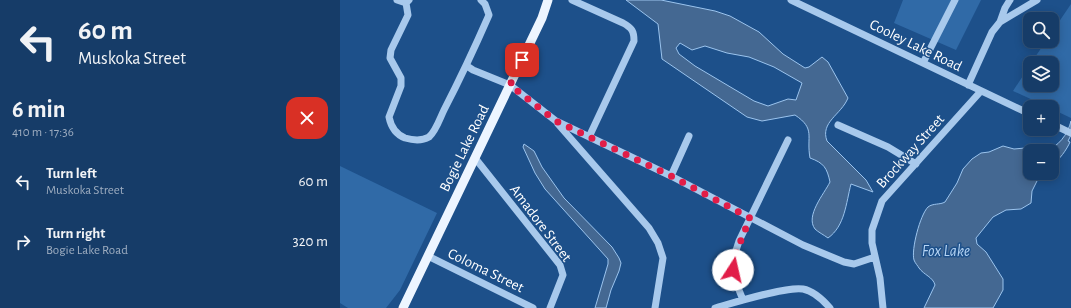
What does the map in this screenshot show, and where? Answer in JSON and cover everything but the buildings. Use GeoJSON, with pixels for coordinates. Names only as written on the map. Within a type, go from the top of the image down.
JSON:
{"type":"FeatureCollection","features":[{"type":"Feature","properties":{"kind":"main road","name":"Bogie Lake Road"},"geometry":{"type":"LineString","coordinates":[[403,308],[542,18],[548,0]]}},
{"type":"Feature","properties":{"kind":"street"},"geometry":{"type":"LineString","coordinates":[[397,0],[408,2],[408,15],[391,50],[390,58],[401,78],[401,86],[388,117],[393,130],[399,136],[410,140],[420,140],[429,137],[467,66],[489,15],[485,4],[481,0]]}},
{"type":"Feature","properties":{"kind":"street"},"geometry":{"type":"LineString","coordinates":[[572,0],[623,23],[630,27],[634,33],[634,41],[589,137]]}},
{"type":"Feature","properties":{"kind":"street","name":"Cooley Lake Road"},"geometry":{"type":"LineString","coordinates":[[791,0],[1023,111]]}},
{"type":"Feature","properties":{"kind":"street"},"geometry":{"type":"LineString","coordinates":[[923,63],[955,0]]}},
{"type":"Feature","properties":{"kind":"street"},"geometry":{"type":"LineString","coordinates":[[968,85],[987,41],[1000,22],[1004,8],[1010,0]]}},
{"type":"Feature","properties":{"kind":"street"},"geometry":{"type":"LineString","coordinates":[[1000,22],[1037,0]]}},
{"type":"Feature","properties":{"kind":"street"},"geometry":{"type":"LineString","coordinates":[[467,66],[473,70],[510,85],[556,121],[649,228],[658,243],[663,258],[655,308]]}},
{"type":"Feature","properties":{"kind":"street","name":"Brockway Street"},"geometry":{"type":"LineString","coordinates":[[883,308],[880,278],[872,243],[872,230],[882,202],[982,91]]}},
{"type":"Feature","properties":{"kind":"street"},"geometry":{"type":"LineString","coordinates":[[556,121],[671,176],[803,245],[844,262],[854,264],[875,257]]}},
{"type":"Feature","properties":{"kind":"street"},"geometry":{"type":"LineString","coordinates":[[838,125],[888,148],[916,164]]}},
{"type":"Feature","properties":{"kind":"street"},"geometry":{"type":"LineString","coordinates":[[1059,127],[1071,133]]}},
{"type":"Feature","properties":{"kind":"street"},"geometry":{"type":"LineString","coordinates":[[671,176],[690,136]]}},
{"type":"Feature","properties":{"kind":"street"},"geometry":{"type":"LineString","coordinates":[[743,300],[735,280],[733,260],[750,218],[788,140]]}},
{"type":"Feature","properties":{"kind":"street","name":"Amadore Street"},"geometry":{"type":"LineString","coordinates":[[475,158],[560,265],[563,274],[550,308]]}},
{"type":"Feature","properties":{"kind":"street","name":"Coloma Street"},"geometry":{"type":"LineString","coordinates":[[428,256],[533,308]]}},
{"type":"Feature","properties":{"kind":"street"},"geometry":{"type":"LineString","coordinates":[[715,308],[788,290],[802,289],[818,296],[830,308]]}},
{"type":"Feature","properties":{"kind":"shaded area"},"geometry":{"type":"Polygon","coordinates":[[[903,0],[981,0],[956,50],[894,23],[903,0]]]}},
{"type":"Feature","properties":{"kind":"shaded area"},"geometry":{"type":"Polygon","coordinates":[[[1071,4],[1071,118],[1059,112],[1059,100],[1033,100],[1013,91],[1023,76],[1023,92],[1059,92],[1059,56],[1036,56],[1041,48],[1059,48],[1059,22],[1071,4]]]}},
{"type":"Feature","properties":{"kind":"shaded area"},"geometry":{"type":"Polygon","coordinates":[[[340,166],[437,213],[400,290],[386,308],[348,308],[340,303],[340,166]]]}},
{"type":"Feature","properties":{"kind":"water"},"geometry":{"type":"Polygon","coordinates":[[[626,0],[661,0],[715,11],[730,16],[759,32],[783,54],[805,68],[809,67],[822,57],[828,62],[848,98],[826,129],[827,141],[866,180],[873,192],[851,184],[844,214],[834,233],[828,238],[815,229],[812,218],[816,205],[830,182],[828,173],[822,164],[810,158],[809,134],[806,125],[795,115],[762,121],[747,117],[662,59],[658,24],[626,0]],[[680,43],[676,48],[679,54],[695,66],[754,101],[768,106],[788,99],[796,100],[802,83],[774,67],[749,57],[727,53],[705,46],[692,50],[680,43]]]}},
{"type":"Feature","properties":{"kind":"water"},"geometry":{"type":"Polygon","coordinates":[[[1071,121],[1071,135],[1068,141],[1070,142],[1059,158],[1058,144],[1070,126],[1071,121]]]}},
{"type":"Feature","properties":{"kind":"water"},"geometry":{"type":"Polygon","coordinates":[[[524,144],[534,151],[542,167],[564,198],[612,247],[619,258],[621,263],[619,271],[611,290],[606,308],[595,308],[608,264],[608,259],[545,189],[535,173],[523,147],[524,144]]]}},
{"type":"Feature","properties":{"kind":"water","name":"Fox Lake"},"geometry":{"type":"Polygon","coordinates":[[[1003,146],[1014,149],[1023,148],[1023,180],[1038,180],[1032,191],[1031,203],[1021,209],[1006,210],[993,217],[976,238],[977,244],[986,252],[1003,279],[1003,290],[993,308],[924,308],[935,285],[934,282],[919,268],[914,261],[914,249],[922,217],[928,207],[945,202],[957,183],[963,169],[972,159],[981,153],[989,152],[1003,146]]]}},
{"type":"Feature","properties":{"kind":"route"},"geometry":{"type":"LineString","coordinates":[[522,60],[510,85],[550,117],[671,176],[750,218],[739,241],[733,260],[733,270]]}}]}
